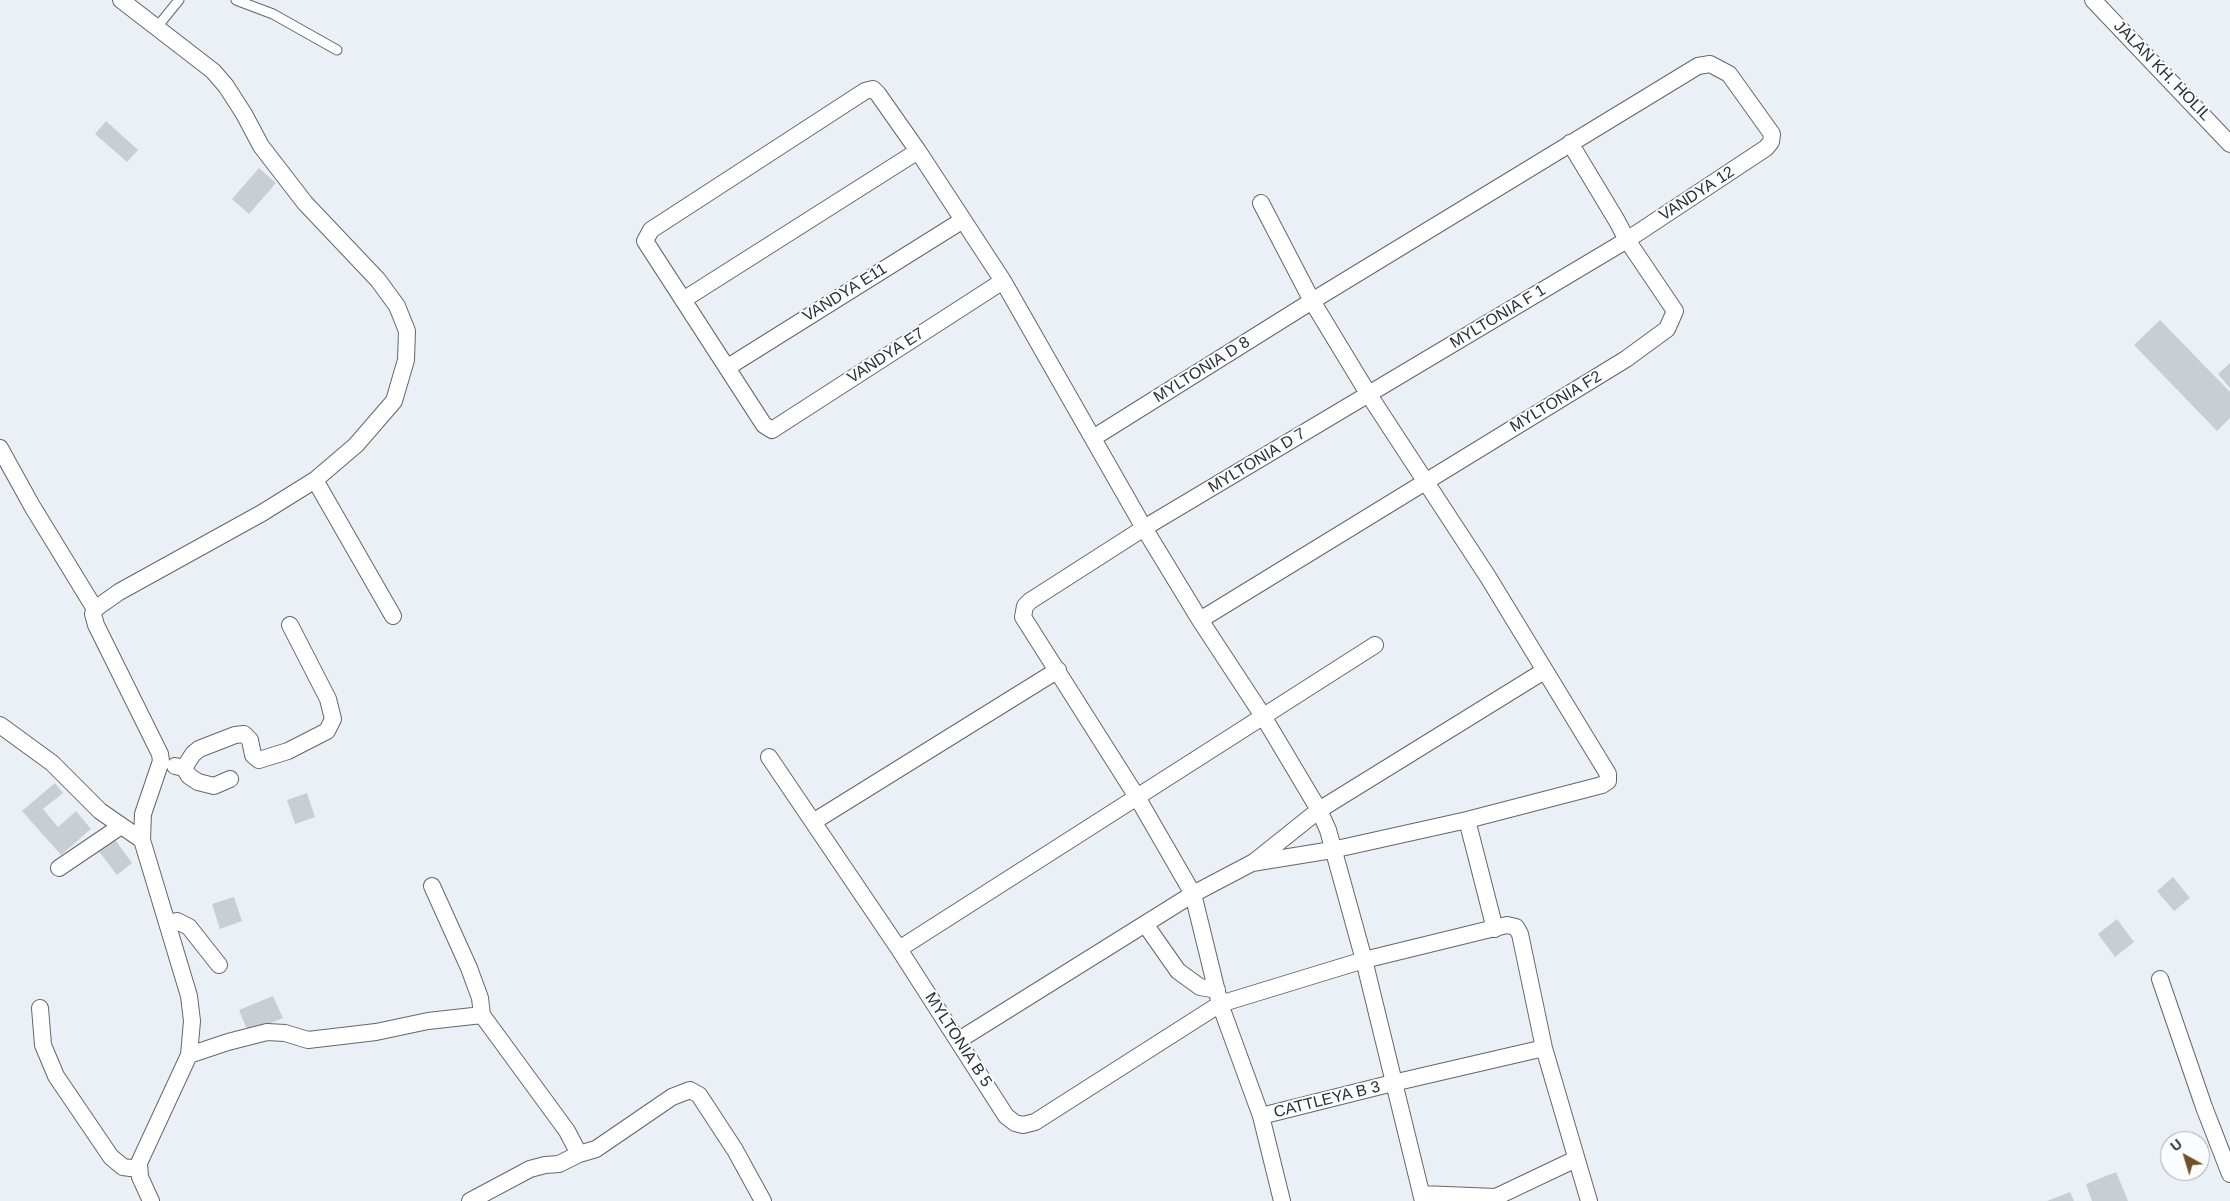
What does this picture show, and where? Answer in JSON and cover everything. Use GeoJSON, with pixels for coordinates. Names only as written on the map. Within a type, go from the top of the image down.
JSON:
{"type":"FeatureCollection","features":[{"type":"Feature","properties":{"kind":"street"},"geometry":{"type":"LineString","coordinates":[[121,0],[213,71],[226,86],[261,146],[305,203],[378,280],[397,306],[407,331],[406,360],[394,401],[356,445],[315,480],[262,513],[119,592],[95,609],[93,618],[160,754],[161,761],[144,814],[142,840],[189,996],[192,1021],[189,1055],[139,1163],[138,1169],[151,1201]]}},
{"type":"Feature","properties":{"kind":"street","name":"JALAN KH. HOLIL"},"geometry":{"type":"LineString","coordinates":[[2093,0],[2230,144]]}},
{"type":"Feature","properties":{"kind":"street","name":"MYLTONIA D 8"},"geometry":{"type":"LineString","coordinates":[[1093,438],[1312,301],[1698,66],[1710,64],[1729,74],[1772,134],[1772,142],[1766,148]]}},
{"type":"Feature","properties":{"kind":"street"},"geometry":{"type":"LineString","coordinates":[[728,368],[645,241],[651,230],[865,91],[873,89],[918,151],[1003,281],[1144,528],[1200,620],[1263,716],[1319,810],[1328,830],[1364,960],[1422,1198],[1494,1199],[1576,1159]]}},
{"type":"Feature","properties":{"kind":"street"},"geometry":{"type":"LineString","coordinates":[[1570,144],[1617,220],[1627,240]]}},
{"type":"Feature","properties":{"kind":"street","name":"VANDYA 12"},"geometry":{"type":"LineString","coordinates":[[1627,240],[1766,148]]}},
{"type":"Feature","properties":{"kind":"street"},"geometry":{"type":"LineString","coordinates":[[683,300],[918,151]]}},
{"type":"Feature","properties":{"kind":"street"},"geometry":{"type":"LineString","coordinates":[[1252,863],[1332,850],[1467,820],[1602,785],[1608,781],[1608,774],[1488,577],[1369,395],[1312,301],[1261,203]]}},
{"type":"Feature","properties":{"kind":"street","name":"VANDYA E11"},"geometry":{"type":"LineString","coordinates":[[728,368],[962,220]]}},
{"type":"Feature","properties":{"kind":"street","name":"MYLTONIA F2"},"geometry":{"type":"LineString","coordinates":[[1200,620],[1626,359],[1667,329],[1675,311],[1627,240]]}},
{"type":"Feature","properties":{"kind":"street","name":"MYLTONIA F 1"},"geometry":{"type":"LineString","coordinates":[[1369,395],[1627,240]]}},
{"type":"Feature","properties":{"kind":"street","name":"VANDYA E7"},"geometry":{"type":"LineString","coordinates":[[728,368],[764,425],[770,429],[775,428],[1003,281]]}},
{"type":"Feature","properties":{"kind":"street","name":"MYLTONIA D 7"},"geometry":{"type":"LineString","coordinates":[[1282,1201],[1261,1116],[1219,997],[1193,894],[1137,797],[1023,617],[1025,606],[1030,601],[1144,528],[1369,395]]}},
{"type":"Feature","properties":{"kind":"street"},"geometry":{"type":"LineString","coordinates":[[0,448],[32,506],[95,609]]}},
{"type":"Feature","properties":{"kind":"street"},"geometry":{"type":"LineString","coordinates":[[315,480],[393,616]]}},
{"type":"Feature","properties":{"kind":"street"},"geometry":{"type":"LineString","coordinates":[[184,768],[193,754],[199,749],[235,735],[244,734],[250,740],[253,754],[259,760],[288,751],[327,731],[333,719],[328,699],[290,625]]}},
{"type":"Feature","properties":{"kind":"street"},"geometry":{"type":"LineString","coordinates":[[899,949],[1375,645]]}},
{"type":"Feature","properties":{"kind":"street"},"geometry":{"type":"LineString","coordinates":[[813,822],[1058,670]]}},
{"type":"Feature","properties":{"kind":"street"},"geometry":{"type":"LineString","coordinates":[[958,1040],[1193,894],[1252,863],[1319,810],[1544,671]]}},
{"type":"Feature","properties":{"kind":"street"},"geometry":{"type":"LineString","coordinates":[[0,725],[52,764],[100,812],[142,840]]}},
{"type":"Feature","properties":{"kind":"street","name":"MYLTONIA B 5"},"geometry":{"type":"LineString","coordinates":[[769,757],[899,949],[1006,1116],[1015,1123],[1023,1125],[1034,1122],[1219,997]]}},
{"type":"Feature","properties":{"kind":"street"},"geometry":{"type":"LineString","coordinates":[[161,761],[184,768],[188,776],[198,782],[214,786],[230,779]]}},
{"type":"Feature","properties":{"kind":"street"},"geometry":{"type":"LineString","coordinates":[[1467,820],[1495,929]]}},
{"type":"Feature","properties":{"kind":"street"},"geometry":{"type":"LineString","coordinates":[[59,868],[121,826]]}},
{"type":"Feature","properties":{"kind":"street"},"geometry":{"type":"LineString","coordinates":[[432,886],[469,968],[480,998],[482,1015],[561,1124],[579,1154]]}},
{"type":"Feature","properties":{"kind":"street"},"geometry":{"type":"LineString","coordinates":[[168,923],[177,921],[189,927],[219,965]]}},
{"type":"Feature","properties":{"kind":"street"},"geometry":{"type":"LineString","coordinates":[[1145,924],[1178,971],[1200,987],[1219,997],[1507,925],[1516,926],[1520,934],[1544,1048],[1589,1201]]}},
{"type":"Feature","properties":{"kind":"street"},"geometry":{"type":"LineString","coordinates":[[2160,979],[2204,1107],[2230,1174]]}},
{"type":"Feature","properties":{"kind":"street"},"geometry":{"type":"LineString","coordinates":[[40,1008],[43,1046],[56,1076],[112,1157],[123,1167],[138,1169]]}},
{"type":"Feature","properties":{"kind":"street"},"geometry":{"type":"LineString","coordinates":[[189,1055],[267,1032],[285,1033],[308,1040],[376,1032],[428,1020],[482,1015]]}},
{"type":"Feature","properties":{"kind":"street","name":"CATTLEYA B 3"},"geometry":{"type":"LineString","coordinates":[[1261,1116],[1544,1048]]}},
{"type":"Feature","properties":{"kind":"street"},"geometry":{"type":"LineString","coordinates":[[470,1201],[530,1169],[560,1164],[579,1154],[596,1149],[672,1097],[690,1090],[699,1095],[735,1150],[762,1201]]}},
{"type":"Feature","properties":{"kind":"lane"},"geometry":{"type":"LineString","coordinates":[[157,27],[179,0]]}},
{"type":"Feature","properties":{"kind":"lane"},"geometry":{"type":"LineString","coordinates":[[236,0],[273,14],[337,50]]}},
{"type":"Feature","properties":{"kind":"building"},"geometry":{"type":"Polygon","coordinates":[[[106,121],[138,150],[127,162],[95,134],[106,121]]]}},
{"type":"Feature","properties":{"kind":"building"},"geometry":{"type":"Polygon","coordinates":[[[259,168],[276,183],[249,214],[232,199],[259,168]]]}},
{"type":"Feature","properties":{"kind":"building"},"geometry":{"type":"Polygon","coordinates":[[[2160,320],[2230,392],[2230,418],[2217,431],[2134,345],[2160,320]]]}},
{"type":"Feature","properties":{"kind":"building"},"geometry":{"type":"Polygon","coordinates":[[[2230,363],[2230,388],[2218,374],[2230,363]]]}},
{"type":"Feature","properties":{"kind":"building"},"geometry":{"type":"Polygon","coordinates":[[[55,783],[63,793],[43,809],[58,827],[76,811],[91,829],[61,855],[22,811],[55,783]]]}},
{"type":"Feature","properties":{"kind":"building"},"geometry":{"type":"Polygon","coordinates":[[[307,793],[315,817],[295,824],[287,800],[307,793]]]}},
{"type":"Feature","properties":{"kind":"building"},"geometry":{"type":"Polygon","coordinates":[[[113,837],[132,863],[117,875],[97,849],[113,837]]]}},
{"type":"Feature","properties":{"kind":"building"},"geometry":{"type":"Polygon","coordinates":[[[2173,877],[2190,898],[2174,911],[2157,891],[2173,877]]]}},
{"type":"Feature","properties":{"kind":"building"},"geometry":{"type":"Polygon","coordinates":[[[234,897],[242,921],[220,929],[212,904],[234,897]]]}},
{"type":"Feature","properties":{"kind":"building"},"geometry":{"type":"Polygon","coordinates":[[[2117,919],[2134,942],[2115,957],[2098,934],[2117,919]]]}},
{"type":"Feature","properties":{"kind":"building"},"geometry":{"type":"Polygon","coordinates":[[[273,996],[283,1018],[248,1032],[239,1010],[273,996]]]}},
{"type":"Feature","properties":{"kind":"building"},"geometry":{"type":"Polygon","coordinates":[[[2116,1172],[2128,1201],[2092,1201],[2086,1184],[2116,1172]]]}},
{"type":"Feature","properties":{"kind":"building"},"geometry":{"type":"Polygon","coordinates":[[[2070,1192],[2074,1201],[2047,1201],[2070,1192]]]}}]}
